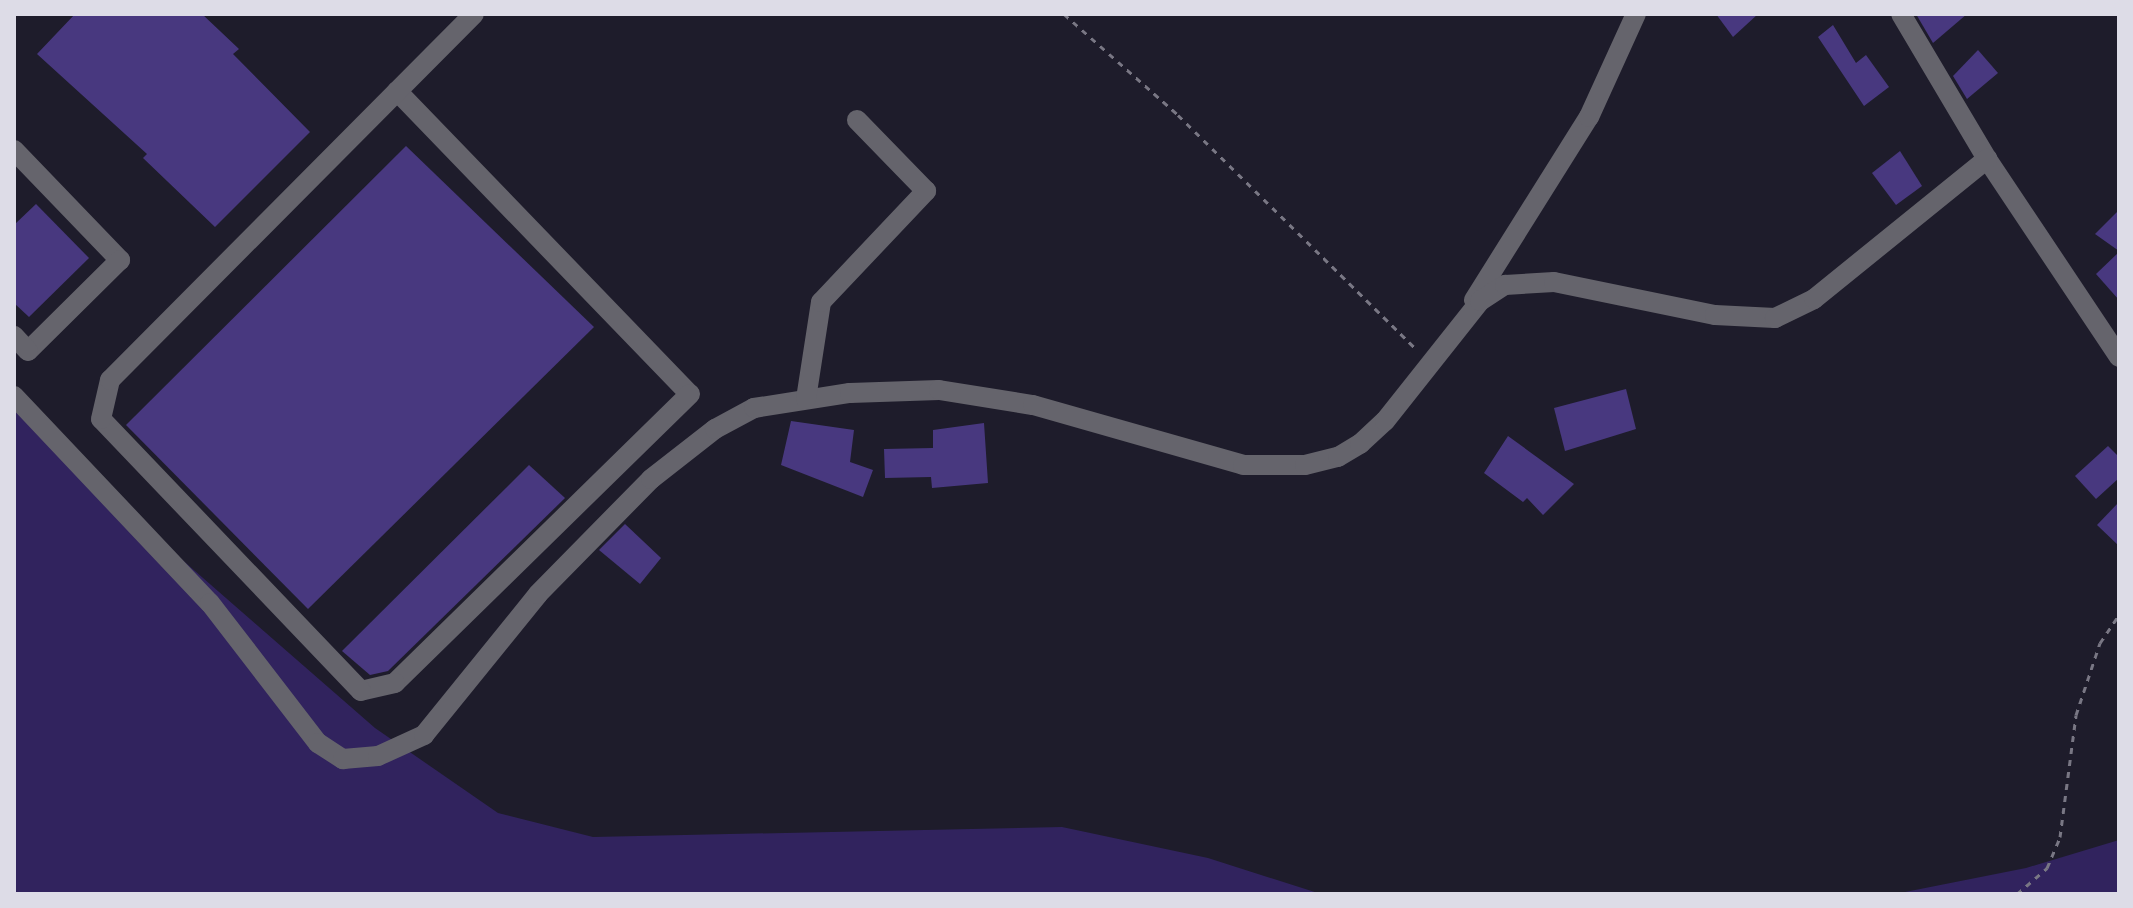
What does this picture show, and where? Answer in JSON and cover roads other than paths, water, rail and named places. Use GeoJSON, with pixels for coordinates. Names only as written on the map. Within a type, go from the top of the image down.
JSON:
{"type":"FeatureCollection","features":[{"type":"Feature","properties":{"kind":"street"},"geometry":{"type":"LineString","coordinates":[[397,91],[690,394],[395,683],[361,691],[101,419],[110,380],[397,91],[474,14]]}},
{"type":"Feature","properties":{"kind":"street"},"geometry":{"type":"LineString","coordinates":[[1455,331],[1589,117],[1636,14]]}},
{"type":"Feature","properties":{"kind":"street"},"geometry":{"type":"LineString","coordinates":[[1901,14],[1987,159],[2119,357]]}},
{"type":"Feature","properties":{"kind":"street"},"geometry":{"type":"LineString","coordinates":[[806,399],[821,302],[926,191],[857,120]]}},
{"type":"Feature","properties":{"kind":"street"},"geometry":{"type":"LineString","coordinates":[[14,150],[120,260],[28,351],[14,336]]}},
{"type":"Feature","properties":{"kind":"street"},"geometry":{"type":"LineString","coordinates":[[14,396],[210,603],[318,743],[343,759],[378,756],[424,735],[538,594],[601,526],[697,442],[754,408],[902,389],[976,395],[1033,405],[1217,459],[1270,468],[1338,457],[1360,444],[1385,421],[1455,331],[1492,292],[1533,282],[1584,286],[1742,318],[1787,315],[1987,159]]}}]}
